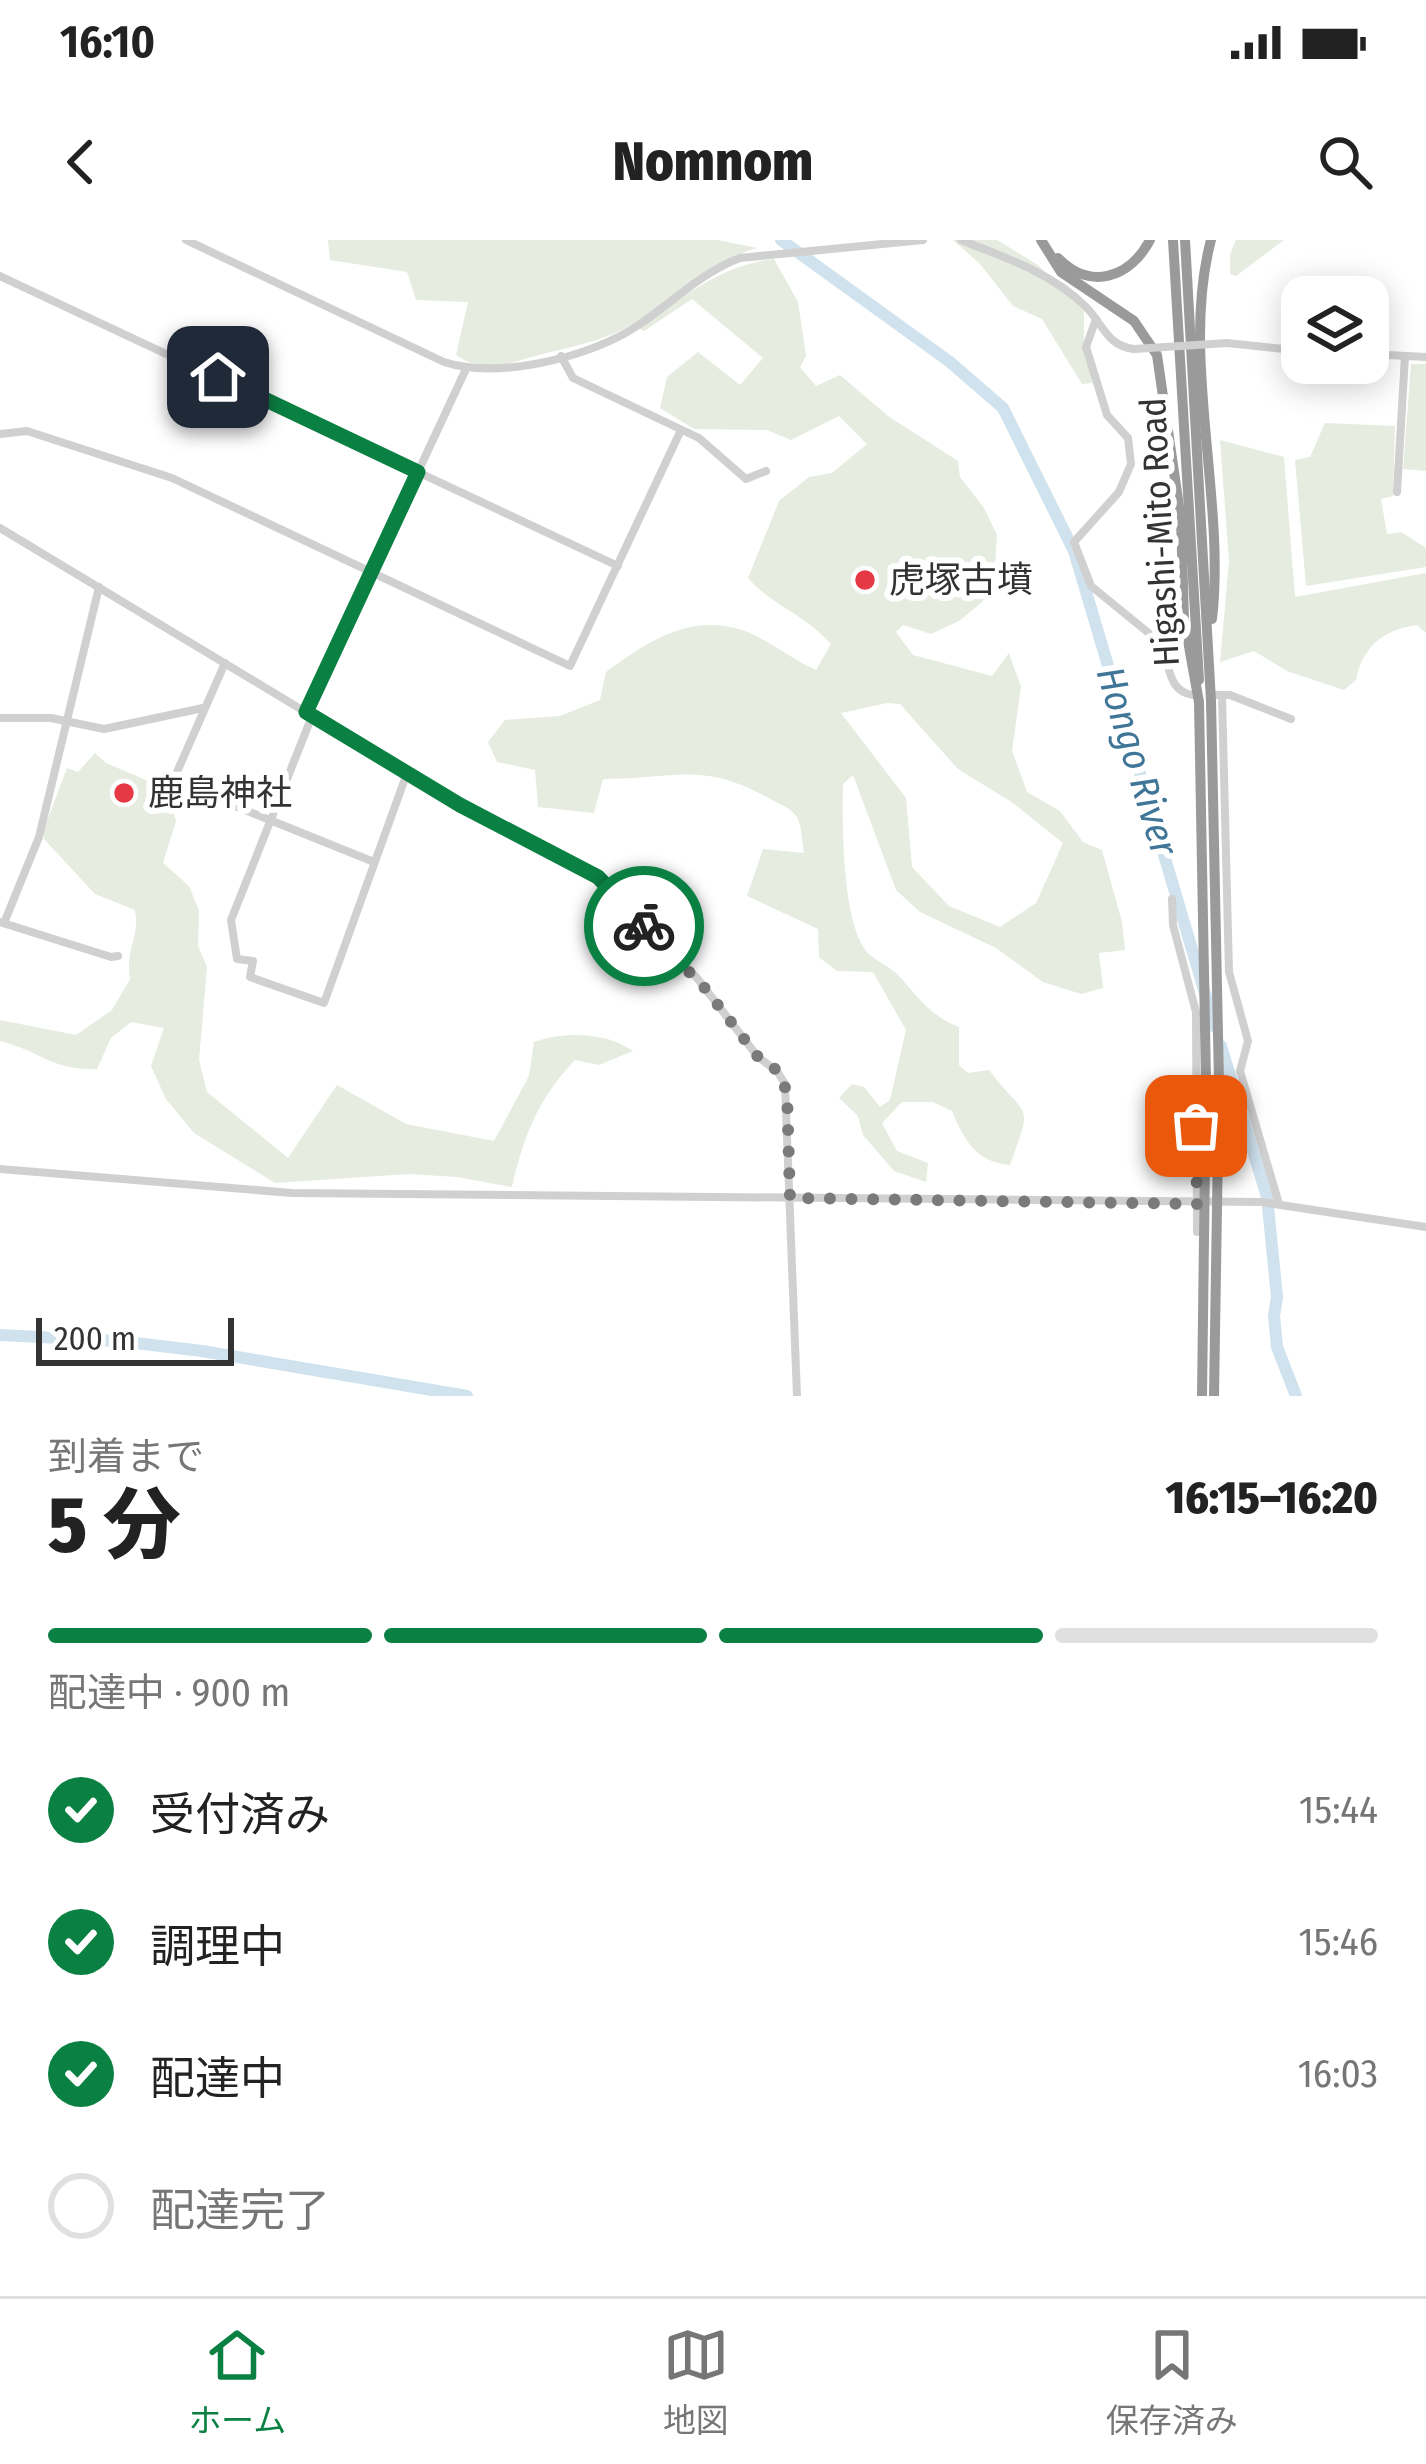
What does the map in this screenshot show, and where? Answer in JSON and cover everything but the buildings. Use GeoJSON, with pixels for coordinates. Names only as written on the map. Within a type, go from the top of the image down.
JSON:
{"type":"FeatureCollection","features":[{"type":"Feature","properties":{"kind":"highway"},"geometry":{"type":"LineString","coordinates":[[1044,240],[1065,266],[1096,278],[1129,268],[1150,240]]}},
{"type":"Feature","properties":{"kind":"highway"},"geometry":{"type":"LineString","coordinates":[[1044,240],[1061,272],[1134,321],[1157,355],[1181,520],[1184,619],[1208,698]]}},
{"type":"Feature","properties":{"kind":"highway","name":"Higashi-Mito Road"},"geometry":{"type":"LineString","coordinates":[[1173,240],[1208,698],[1219,1082],[1214,1396]]}},
{"type":"Feature","properties":{"kind":"highway","name":"Higashi-Mito Road"},"geometry":{"type":"LineString","coordinates":[[1185,240],[1209,653],[1202,1396]]}},
{"type":"Feature","properties":{"kind":"highway"},"geometry":{"type":"LineString","coordinates":[[1209,653],[1216,587],[1202,360],[1205,268],[1211,240]]}},
{"type":"Feature","properties":{"kind":"street"},"geometry":{"type":"LineString","coordinates":[[185,240],[466,370],[496,371],[617,338],[723,264],[740,258],[923,240]]}},
{"type":"Feature","properties":{"kind":"street"},"geometry":{"type":"LineString","coordinates":[[961,240],[1024,265],[1072,296],[1113,343],[1134,349],[1227,344],[1281,349]]}},
{"type":"Feature","properties":{"kind":"street"},"geometry":{"type":"LineString","coordinates":[[0,276],[618,566]]}},
{"type":"Feature","properties":{"kind":"street"},"geometry":{"type":"LineString","coordinates":[[1096,319],[1086,347],[1107,415],[1128,437],[1131,464],[1119,492],[1074,542],[1091,586],[1156,639],[1178,691],[1291,719]]}},
{"type":"Feature","properties":{"kind":"street"},"geometry":{"type":"LineString","coordinates":[[1389,355],[1426,357]]}},
{"type":"Feature","properties":{"kind":"street"},"geometry":{"type":"LineString","coordinates":[[561,356],[574,378],[699,438],[746,479],[766,472]]}},
{"type":"Feature","properties":{"kind":"street"},"geometry":{"type":"LineString","coordinates":[[1397,492],[1405,356]]}},
{"type":"Feature","properties":{"kind":"street"},"geometry":{"type":"LineString","coordinates":[[407,773],[324,1003],[250,977],[253,961],[237,959],[233,951],[231,920],[272,824],[309,714],[466,370]]}},
{"type":"Feature","properties":{"kind":"street"},"geometry":{"type":"LineString","coordinates":[[0,434],[27,431],[139,465],[570,666],[681,430]]}},
{"type":"Feature","properties":{"kind":"street"},"geometry":{"type":"LineString","coordinates":[[0,528],[407,773],[598,877],[704,987],[758,1057],[783,1078],[787,1092],[796,1396]]}},
{"type":"Feature","properties":{"kind":"street"},"geometry":{"type":"LineString","coordinates":[[99,587],[39,837],[2,922],[118,956]]}},
{"type":"Feature","properties":{"kind":"street"},"geometry":{"type":"LineString","coordinates":[[224,663],[173,781],[374,862]]}},
{"type":"Feature","properties":{"kind":"street"},"geometry":{"type":"LineString","coordinates":[[1208,698],[1228,972],[1248,1041],[1240,1071],[1272,1204]]}},
{"type":"Feature","properties":{"kind":"street"},"geometry":{"type":"LineString","coordinates":[[0,718],[104,730],[204,708]]}},
{"type":"Feature","properties":{"kind":"street"},"geometry":{"type":"LineString","coordinates":[[1172,899],[1173,925],[1196,1012],[1197,1232]]}},
{"type":"Feature","properties":{"kind":"street"},"geometry":{"type":"LineString","coordinates":[[0,1169],[292,1193],[1272,1204],[1426,1226]]}},
{"type":"Feature","properties":{"kind":"shaded area"},"geometry":{"type":"Polygon","coordinates":[[[328,240],[717,240],[757,248],[706,273],[620,331],[515,362],[485,365],[456,355],[468,302],[416,300],[407,272],[330,260],[328,240]]]}},
{"type":"Feature","properties":{"kind":"shaded area"},"geometry":{"type":"Polygon","coordinates":[[[953,240],[997,240],[1038,265],[1084,311],[1084,351],[1093,383],[1082,384],[1042,319],[1013,306],[980,264],[953,240]]]}},
{"type":"Feature","properties":{"kind":"shaded area"},"geometry":{"type":"Polygon","coordinates":[[[1236,240],[1284,240],[1236,276],[1230,274],[1230,254],[1236,240]]]}},
{"type":"Feature","properties":{"kind":"shaded area"},"geometry":{"type":"Polygon","coordinates":[[[774,259],[798,302],[806,356],[800,367],[816,386],[840,375],[888,416],[958,461],[960,477],[997,535],[994,579],[982,602],[959,621],[931,634],[903,625],[896,632],[913,655],[992,676],[1009,653],[1021,687],[1012,751],[1027,792],[1060,811],[1083,842],[1102,850],[1125,950],[1099,953],[1103,988],[1081,994],[1043,982],[996,948],[920,912],[896,890],[853,775],[843,784],[845,870],[858,937],[866,951],[896,973],[931,1011],[959,1027],[959,1065],[968,1073],[989,1070],[1019,1105],[1024,1119],[1010,1165],[988,1159],[973,1148],[952,1111],[933,1102],[902,1102],[882,1123],[897,1151],[928,1163],[926,1182],[894,1171],[863,1135],[858,1116],[839,1098],[852,1084],[864,1087],[880,1107],[890,1100],[906,1030],[873,972],[837,971],[819,957],[818,929],[747,896],[763,849],[804,853],[800,825],[792,812],[728,780],[690,775],[603,779],[594,813],[538,807],[535,770],[497,762],[488,742],[505,720],[560,716],[600,700],[606,672],[653,641],[686,628],[704,625],[742,630],[816,670],[831,644],[748,578],[779,501],[809,477],[832,473],[867,444],[839,416],[791,440],[767,430],[694,429],[660,408],[667,377],[698,352],[740,385],[763,358],[692,299],[644,331],[639,328],[702,284],[754,262],[774,259]],[[900,704],[841,713],[906,798],[912,867],[949,906],[1000,927],[1036,903],[1063,843],[1013,803],[958,769],[900,704]]]}},
{"type":"Feature","properties":{"kind":"shaded area"},"geometry":{"type":"Polygon","coordinates":[[[1411,364],[1426,364],[1426,471],[1403,469],[1411,364]]]}},
{"type":"Feature","properties":{"kind":"shaded area"},"geometry":{"type":"Polygon","coordinates":[[[1325,423],[1395,426],[1393,496],[1381,499],[1387,534],[1401,532],[1426,548],[1426,567],[1306,586],[1295,460],[1310,457],[1325,423]]]}},
{"type":"Feature","properties":{"kind":"shaded area"},"geometry":{"type":"Polygon","coordinates":[[[1220,440],[1284,457],[1295,597],[1426,573],[1426,633],[1417,625],[1385,635],[1369,649],[1356,680],[1344,690],[1287,671],[1254,651],[1220,662],[1229,561],[1220,440]]]}},
{"type":"Feature","properties":{"kind":"shaded area"},"geometry":{"type":"Polygon","coordinates":[[[95,753],[106,763],[167,789],[176,821],[163,863],[189,886],[199,911],[198,946],[207,967],[199,1060],[207,1092],[288,1158],[337,1085],[406,1124],[494,1141],[529,1076],[534,1042],[585,1035],[633,1051],[599,1065],[575,1060],[562,1074],[534,1119],[512,1187],[409,1174],[275,1183],[194,1133],[166,1099],[151,1066],[164,1028],[131,1022],[111,1038],[97,1069],[57,1064],[0,1041],[0,1020],[76,1035],[112,1010],[130,979],[135,910],[95,894],[44,839],[67,768],[78,772],[95,753]]]}},
{"type":"Feature","properties":{"kind":"waterway","name":"Hongo River"},"geometry":{"type":"LineString","coordinates":[[781,240],[950,362],[1003,408],[1074,551],[1215,1027]]}},
{"type":"Feature","properties":{"kind":"waterway","name":"Hongo River"},"geometry":{"type":"LineString","coordinates":[[1221,1046],[1267,1197],[1277,1347],[1296,1396]]}},
{"type":"Feature","properties":{"kind":"waterway"},"geometry":{"type":"LineString","coordinates":[[0,1335],[202,1351],[467,1396]]}},
{"type":"Feature","properties":{"kind":"way so far"},"geometry":{"type":"LineString","coordinates":[[644,926],[704,987],[758,1057],[783,1078],[790,1198],[1197,1204],[1196,1126]]}},
{"type":"Feature","properties":{"kind":"place","name":"虎塚古墳"},"geometry":{"type":"Point","coordinates":[865,580]}},
{"type":"Feature","properties":{"kind":"place","name":"鹿島神社"},"geometry":{"type":"Point","coordinates":[124,793]}},
{"type":"Feature","properties":{"kind":"route"},"geometry":{"type":"LineString","coordinates":[[218,377],[418,472],[306,712],[460,805],[598,877],[644,926]]}}]}
